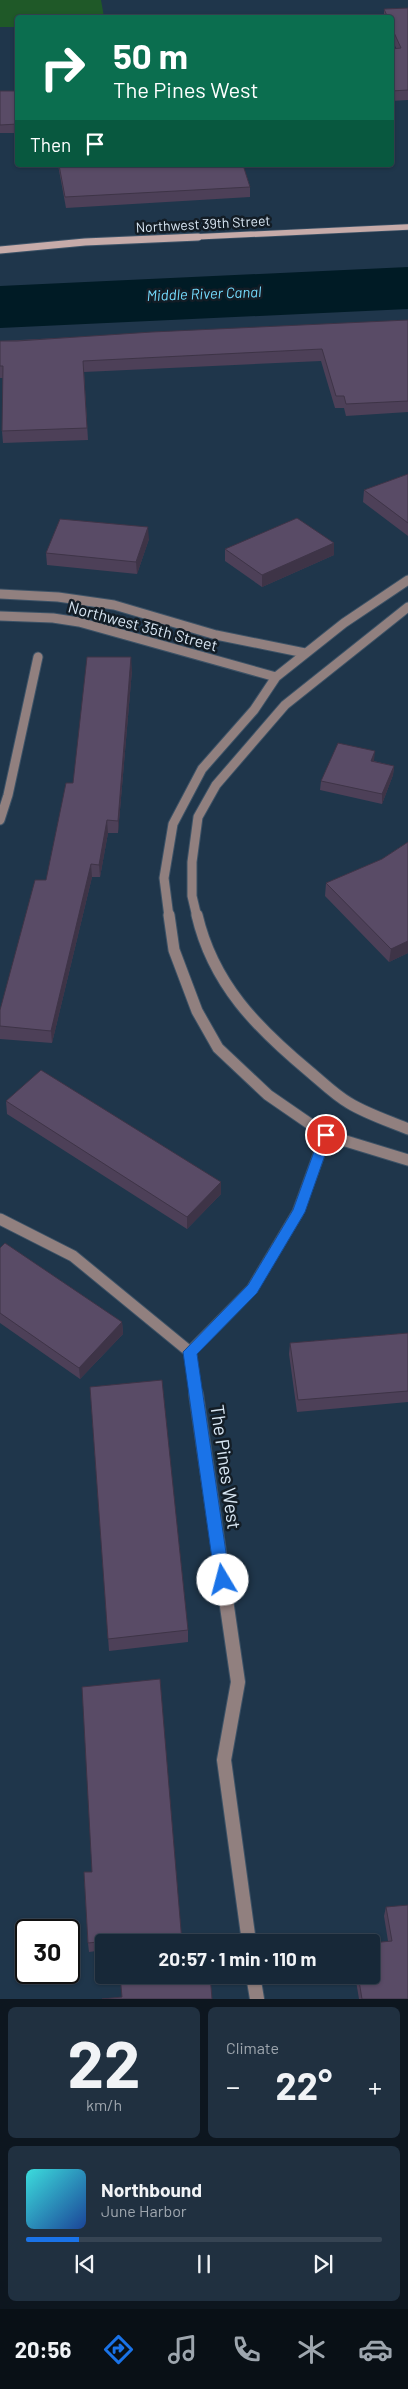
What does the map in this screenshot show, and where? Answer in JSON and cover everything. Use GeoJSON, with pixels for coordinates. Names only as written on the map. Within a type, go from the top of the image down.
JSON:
{"type":"FeatureCollection","features":[{"type":"Feature","properties":{"kind":"street","name":"Northwest 39th Street"},"geometry":{"type":"LineString","coordinates":[[0,250],[85,242],[408,227]]}},
{"type":"Feature","properties":{"kind":"street"},"geometry":{"type":"LineString","coordinates":[[408,580],[344,623],[276,677],[254,710],[202,769],[173,824],[164,878],[174,950],[197,1011],[218,1048],[268,1094],[326,1135],[408,1160]]}},
{"type":"Feature","properties":{"kind":"street"},"geometry":{"type":"LineString","coordinates":[[0,594],[58,597],[114,606],[216,635],[305,653]]}},
{"type":"Feature","properties":{"kind":"street"},"geometry":{"type":"LineString","coordinates":[[408,607],[285,705],[239,756],[216,786],[198,817],[192,862],[192,896],[202,939],[216,970],[235,1000],[281,1048],[348,1103],[408,1129]]}},
{"type":"Feature","properties":{"kind":"street","name":"Northwest 35th Street"},"geometry":{"type":"LineString","coordinates":[[0,616],[37,617],[79,622],[276,677]]}},
{"type":"Feature","properties":{"kind":"street"},"geometry":{"type":"LineString","coordinates":[[0,820],[8,795],[38,657]]}},
{"type":"Feature","properties":{"kind":"street"},"geometry":{"type":"LineString","coordinates":[[0,1219],[74,1256],[190,1352],[252,1289],[298,1212],[326,1135]]}},
{"type":"Feature","properties":{"kind":"street","name":"The Pines West"},"geometry":{"type":"LineString","coordinates":[[190,1352],[238,1682],[224,1760],[248,1934]]}},
{"type":"Feature","properties":{"kind":"street"},"geometry":{"type":"LineString","coordinates":[[254,1984],[257,1999]]}},
{"type":"Feature","properties":{"kind":"green space"},"geometry":{"type":"Polygon","coordinates":[[[0,0],[101,0],[104,15],[15,15],[15,27],[0,27],[0,0]]]}},
{"type":"Feature","properties":{"kind":"water","name":"Middle River Canal"},"geometry":{"type":"Polygon","coordinates":[[[408,267],[408,309],[0,328],[0,286],[408,267]]]}},
{"type":"Feature","properties":{"kind":"building"},"geometry":{"type":"Polygon","coordinates":[[[408,8],[408,90],[394,91],[394,49],[401,48],[394,33],[394,15],[387,15],[384,9],[408,8]]]}},
{"type":"Feature","properties":{"kind":"building"},"geometry":{"type":"Polygon","coordinates":[[[0,91],[15,91],[15,124],[0,125],[0,91]]]}},
{"type":"Feature","properties":{"kind":"building"},"geometry":{"type":"Polygon","coordinates":[[[59,167],[244,167],[250,187],[65,197],[59,167]]]}},
{"type":"Feature","properties":{"kind":"building"},"geometry":{"type":"Polygon","coordinates":[[[408,320],[408,401],[346,404],[344,396],[336,396],[322,349],[83,361],[87,428],[2,431],[3,366],[0,366],[0,341],[408,320]]]}},
{"type":"Feature","properties":{"kind":"building"},"geometry":{"type":"Polygon","coordinates":[[[408,474],[408,523],[364,490],[408,474]]]}},
{"type":"Feature","properties":{"kind":"building"},"geometry":{"type":"Polygon","coordinates":[[[297,518],[334,543],[262,575],[225,549],[297,518]]]}},
{"type":"Feature","properties":{"kind":"building"},"geometry":{"type":"Polygon","coordinates":[[[60,519],[148,527],[136,562],[46,553],[60,519]]]}},
{"type":"Feature","properties":{"kind":"building"},"geometry":{"type":"Polygon","coordinates":[[[87,657],[131,657],[118,821],[107,820],[99,865],[91,864],[51,1031],[0,1026],[0,1010],[35,880],[46,880],[66,783],[73,783],[87,657]]]}},
{"type":"Feature","properties":{"kind":"building"},"geometry":{"type":"Polygon","coordinates":[[[338,743],[375,751],[371,761],[394,766],[382,794],[321,781],[338,743]]]}},
{"type":"Feature","properties":{"kind":"building"},"geometry":{"type":"Polygon","coordinates":[[[408,842],[408,941],[391,949],[326,883],[382,859],[408,842]]]}},
{"type":"Feature","properties":{"kind":"building"},"geometry":{"type":"Polygon","coordinates":[[[41,1070],[221,1182],[187,1217],[6,1101],[41,1070]]]}},
{"type":"Feature","properties":{"kind":"building"},"geometry":{"type":"Polygon","coordinates":[[[5,1243],[122,1322],[79,1368],[0,1313],[0,1248],[5,1243]]]}},
{"type":"Feature","properties":{"kind":"building"},"geometry":{"type":"Polygon","coordinates":[[[408,1333],[408,1391],[298,1400],[290,1343],[408,1333]]]}},
{"type":"Feature","properties":{"kind":"building"},"geometry":{"type":"Polygon","coordinates":[[[162,1380],[188,1630],[108,1639],[90,1387],[162,1380]]]}},
{"type":"Feature","properties":{"kind":"building"},"geometry":{"type":"Polygon","coordinates":[[[160,1679],[181,1934],[95,1934],[95,1942],[88,1943],[84,1872],[92,1872],[82,1687],[160,1679]]]}},
{"type":"Feature","properties":{"kind":"building"},"geometry":{"type":"Polygon","coordinates":[[[408,1905],[408,1999],[362,1999],[360,1984],[380,1984],[380,1942],[392,1941],[386,1907],[408,1905]]]}},
{"type":"Feature","properties":{"kind":"building"},"geometry":{"type":"Polygon","coordinates":[[[121,1984],[211,1984],[212,1999],[102,1999],[122,1997],[121,1984]]]}},
{"type":"Feature","properties":{"kind":"route"},"geometry":{"type":"LineString","coordinates":[[223,1580],[190,1352],[252,1289],[298,1212],[326,1135]]}}]}
